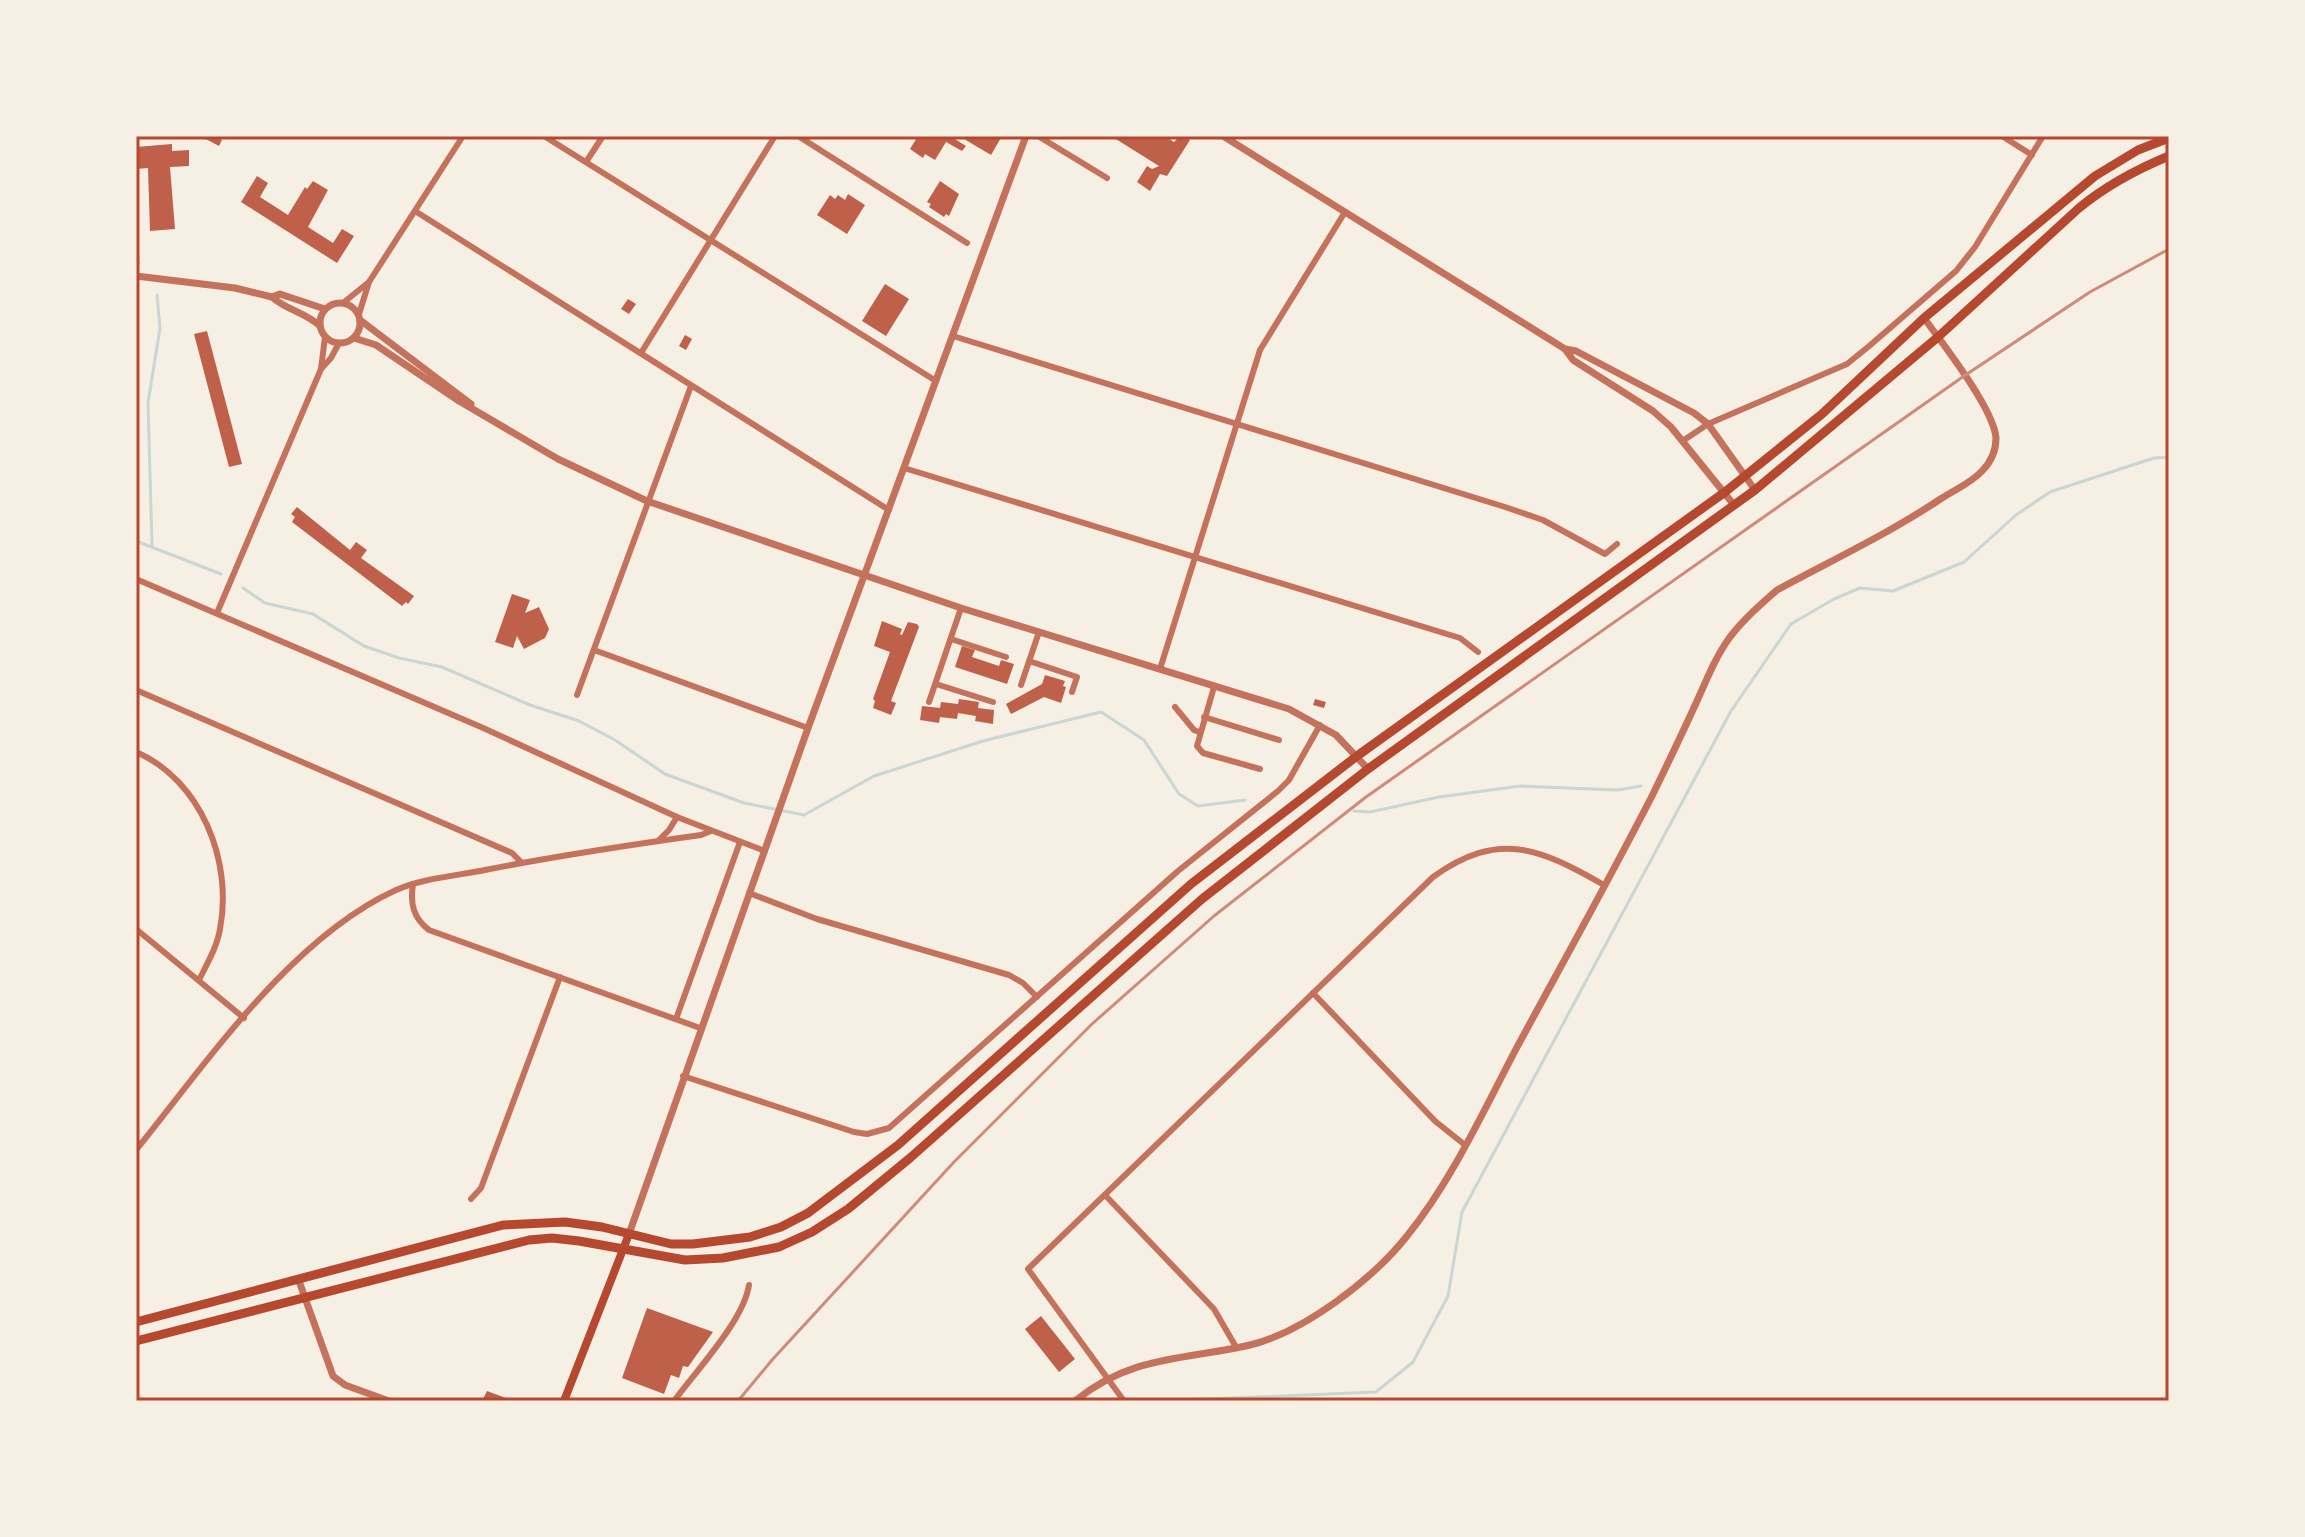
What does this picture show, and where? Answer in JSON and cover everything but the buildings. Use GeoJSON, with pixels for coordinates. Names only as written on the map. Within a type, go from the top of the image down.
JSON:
{"type":"FeatureCollection","features":[{"type":"Feature","properties":{"kind":"main road"},"geometry":{"type":"LineString","coordinates":[[136,1322],[522,1222],[565,1222],[671,1244],[693,1244],[730,1241],[768,1232],[808,1213],[898,1145],[1191,884],[1357,756],[1725,492],[1822,414],[1924,318],[2095,176],[2138,150],[2169,138]]}},
{"type":"Feature","properties":{"kind":"main road"},"geometry":{"type":"LineString","coordinates":[[136,1341],[529,1240],[552,1238],[579,1241],[685,1260],[723,1258],[779,1247],[812,1232],[848,1209],[910,1158],[1202,899],[1368,769],[1755,490],[1938,337],[2079,208],[2121,177],[2169,156]]}},
{"type":"Feature","properties":{"kind":"main road"},"geometry":{"type":"LineString","coordinates":[[898,1145],[910,1158]]}},
{"type":"Feature","properties":{"kind":"main road"},"geometry":{"type":"LineString","coordinates":[[564,1401],[629,1234]]}},
{"type":"Feature","properties":{"kind":"street"},"geometry":{"type":"LineString","coordinates":[[343,303],[369,282],[463,136]]}},
{"type":"Feature","properties":{"kind":"street"},"geometry":{"type":"LineString","coordinates":[[544,136],[936,381]]}},
{"type":"Feature","properties":{"kind":"street"},"geometry":{"type":"LineString","coordinates":[[586,162],[603,136]]}},
{"type":"Feature","properties":{"kind":"street"},"geometry":{"type":"LineString","coordinates":[[641,353],[775,136]]}},
{"type":"Feature","properties":{"kind":"street"},"geometry":{"type":"LineString","coordinates":[[798,136],[967,243]]}},
{"type":"Feature","properties":{"kind":"street"},"geometry":{"type":"LineString","coordinates":[[629,1234],[808,728],[1026,136]]}},
{"type":"Feature","properties":{"kind":"street"},"geometry":{"type":"LineString","coordinates":[[1038,136],[1107,178]]}},
{"type":"Feature","properties":{"kind":"street"},"geometry":{"type":"LineString","coordinates":[[1223,136],[1565,349],[1576,351],[1694,413],[1708,424],[1755,490]]}},
{"type":"Feature","properties":{"kind":"street"},"geometry":{"type":"LineString","coordinates":[[2002,136],[2032,155]]}},
{"type":"Feature","properties":{"kind":"street"},"geometry":{"type":"LineString","coordinates":[[1684,440],[1708,424],[1847,364],[1868,347],[1956,271],[1975,247],[2043,136]]}},
{"type":"Feature","properties":{"kind":"street"},"geometry":{"type":"LineString","coordinates":[[415,211],[889,510]]}},
{"type":"Feature","properties":{"kind":"street"},"geometry":{"type":"LineString","coordinates":[[1160,669],[1235,422],[1262,345],[1345,212]]}},
{"type":"Feature","properties":{"kind":"street"},"geometry":{"type":"LineString","coordinates":[[136,276],[235,288],[272,297],[280,304],[307,315],[320,327],[325,337],[321,369],[217,613]]}},
{"type":"Feature","properties":{"kind":"street"},"geometry":{"type":"LineString","coordinates":[[354,338],[369,282]]}},
{"type":"Feature","properties":{"kind":"street"},"geometry":{"type":"LineString","coordinates":[[272,297],[280,294],[325,309]]}},
{"type":"Feature","properties":{"kind":"street"},"geometry":{"type":"LineString","coordinates":[[320,327],[325,309],[333,304],[352,306],[360,317],[495,422]]}},
{"type":"Feature","properties":{"kind":"street"},"geometry":{"type":"LineString","coordinates":[[1075,1401],[1125,1370],[1152,1362],[1254,1344],[1317,1314],[1367,1278],[1415,1226],[1465,1145],[1604,885],[1669,762],[1728,640],[1744,620],[1777,590],[1965,485],[1991,459],[1996,439],[1993,424],[1924,318]]}},
{"type":"Feature","properties":{"kind":"street"},"geometry":{"type":"LineString","coordinates":[[953,336],[1543,520],[1605,554],[1617,544]]}},
{"type":"Feature","properties":{"kind":"street"},"geometry":{"type":"LineString","coordinates":[[325,337],[339,343],[354,338],[376,345],[495,422],[572,467],[647,501],[961,608],[1289,709],[1320,725],[1368,769]]}},
{"type":"Feature","properties":{"kind":"street"},"geometry":{"type":"LineString","coordinates":[[321,369],[339,343]]}},
{"type":"Feature","properties":{"kind":"street"},"geometry":{"type":"LineString","coordinates":[[1565,349],[1573,360],[1653,411],[1684,440],[1734,505]]}},
{"type":"Feature","properties":{"kind":"street"},"geometry":{"type":"LineString","coordinates":[[577,695],[691,386]]}},
{"type":"Feature","properties":{"kind":"street"},"geometry":{"type":"LineString","coordinates":[[904,468],[1460,638],[1478,652]]}},
{"type":"Feature","properties":{"kind":"street"},"geometry":{"type":"LineString","coordinates":[[136,579],[481,727],[677,817],[765,851]]}},
{"type":"Feature","properties":{"kind":"street"},"geometry":{"type":"LineString","coordinates":[[929,702],[961,608]]}},
{"type":"Feature","properties":{"kind":"street"},"geometry":{"type":"LineString","coordinates":[[1021,685],[1039,632]]}},
{"type":"Feature","properties":{"kind":"street"},"geometry":{"type":"LineString","coordinates":[[951,639],[1006,657]]}},
{"type":"Feature","properties":{"kind":"street"},"geometry":{"type":"LineString","coordinates":[[594,650],[808,728]]}},
{"type":"Feature","properties":{"kind":"street"},"geometry":{"type":"LineString","coordinates":[[1029,661],[1077,677],[1072,692]]}},
{"type":"Feature","properties":{"kind":"street"},"geometry":{"type":"LineString","coordinates":[[936,684],[993,702]]}},
{"type":"Feature","properties":{"kind":"street"},"geometry":{"type":"LineString","coordinates":[[1214,687],[1197,746],[1203,753],[1260,769]]}},
{"type":"Feature","properties":{"kind":"street"},"geometry":{"type":"LineString","coordinates":[[136,690],[512,853],[522,863]]}},
{"type":"Feature","properties":{"kind":"street"},"geometry":{"type":"LineString","coordinates":[[1175,707],[1199,732]]}},
{"type":"Feature","properties":{"kind":"street"},"geometry":{"type":"LineString","coordinates":[[1204,717],[1279,740]]}},
{"type":"Feature","properties":{"kind":"street"},"geometry":{"type":"LineString","coordinates":[[683,1076],[854,1132],[879,1132],[895,1122],[1178,871],[1278,791],[1289,780],[1320,725]]}},
{"type":"Feature","properties":{"kind":"street"},"geometry":{"type":"LineString","coordinates":[[136,752],[168,771],[186,789],[213,841],[221,872],[223,901],[220,931],[199,980]]}},
{"type":"Feature","properties":{"kind":"street"},"geometry":{"type":"LineString","coordinates":[[658,841],[677,817]]}},
{"type":"Feature","properties":{"kind":"street"},"geometry":{"type":"LineString","coordinates":[[136,1150],[291,965],[328,932],[371,903],[413,884],[711,831]]}},
{"type":"Feature","properties":{"kind":"street"},"geometry":{"type":"LineString","coordinates":[[676,1019],[740,842]]}},
{"type":"Feature","properties":{"kind":"street"},"geometry":{"type":"LineString","coordinates":[[1124,1401],[1028,1269],[1433,877],[1470,855],[1493,849],[1518,849],[1548,855],[1604,885]]}},
{"type":"Feature","properties":{"kind":"street"},"geometry":{"type":"LineString","coordinates":[[413,884],[414,913],[419,923],[429,930],[700,1028]]}},
{"type":"Feature","properties":{"kind":"street"},"geometry":{"type":"LineString","coordinates":[[749,893],[817,919],[1009,975],[1037,997]]}},
{"type":"Feature","properties":{"kind":"street"},"geometry":{"type":"LineString","coordinates":[[136,929],[244,1018]]}},
{"type":"Feature","properties":{"kind":"street"},"geometry":{"type":"LineString","coordinates":[[471,1199],[481,1188],[560,977]]}},
{"type":"Feature","properties":{"kind":"street"},"geometry":{"type":"LineString","coordinates":[[1313,993],[1435,1121],[1465,1145]]}},
{"type":"Feature","properties":{"kind":"street"},"geometry":{"type":"LineString","coordinates":[[1105,1195],[1214,1309],[1236,1347]]}},
{"type":"Feature","properties":{"kind":"street"},"geometry":{"type":"LineString","coordinates":[[299,1281],[333,1376],[345,1385],[389,1401]]}},
{"type":"Feature","properties":{"kind":"street"},"geometry":{"type":"LineString","coordinates":[[674,1401],[734,1321],[744,1304],[749,1285]]}},
{"type":"Feature","properties":{"kind":"waterway"},"geometry":{"type":"LineString","coordinates":[[136,258],[139,263]]}},
{"type":"Feature","properties":{"kind":"waterway"},"geometry":{"type":"LineString","coordinates":[[152,545],[148,403],[160,328],[157,295]]}},
{"type":"Feature","properties":{"kind":"waterway"},"geometry":{"type":"LineString","coordinates":[[1159,1401],[1376,1392],[1413,1362],[1448,1296],[1462,1212],[1731,711],[1791,624],[1860,588],[1893,591],[1964,562],[2016,515],[2050,492],[2154,458],[2169,457]]}},
{"type":"Feature","properties":{"kind":"waterway"},"geometry":{"type":"LineString","coordinates":[[136,541],[221,574]]}},
{"type":"Feature","properties":{"kind":"waterway"},"geometry":{"type":"LineString","coordinates":[[243,588],[265,603],[313,614],[364,646],[399,658],[442,667],[530,705],[579,721],[615,740],[665,774],[744,803],[804,815],[874,776],[983,741],[1101,712],[1144,740],[1179,794],[1198,806],[1245,800]]}},
{"type":"Feature","properties":{"kind":"waterway"},"geometry":{"type":"LineString","coordinates":[[1354,811],[1370,812],[1439,797],[1520,786],[1618,790],[1641,786]]}},
{"type":"Feature","properties":{"kind":"railway"},"geometry":{"type":"LineString","coordinates":[[738,1401],[954,1162],[1092,1024],[1214,916],[1366,797],[1964,376],[2090,292],[2169,249]]}}]}
